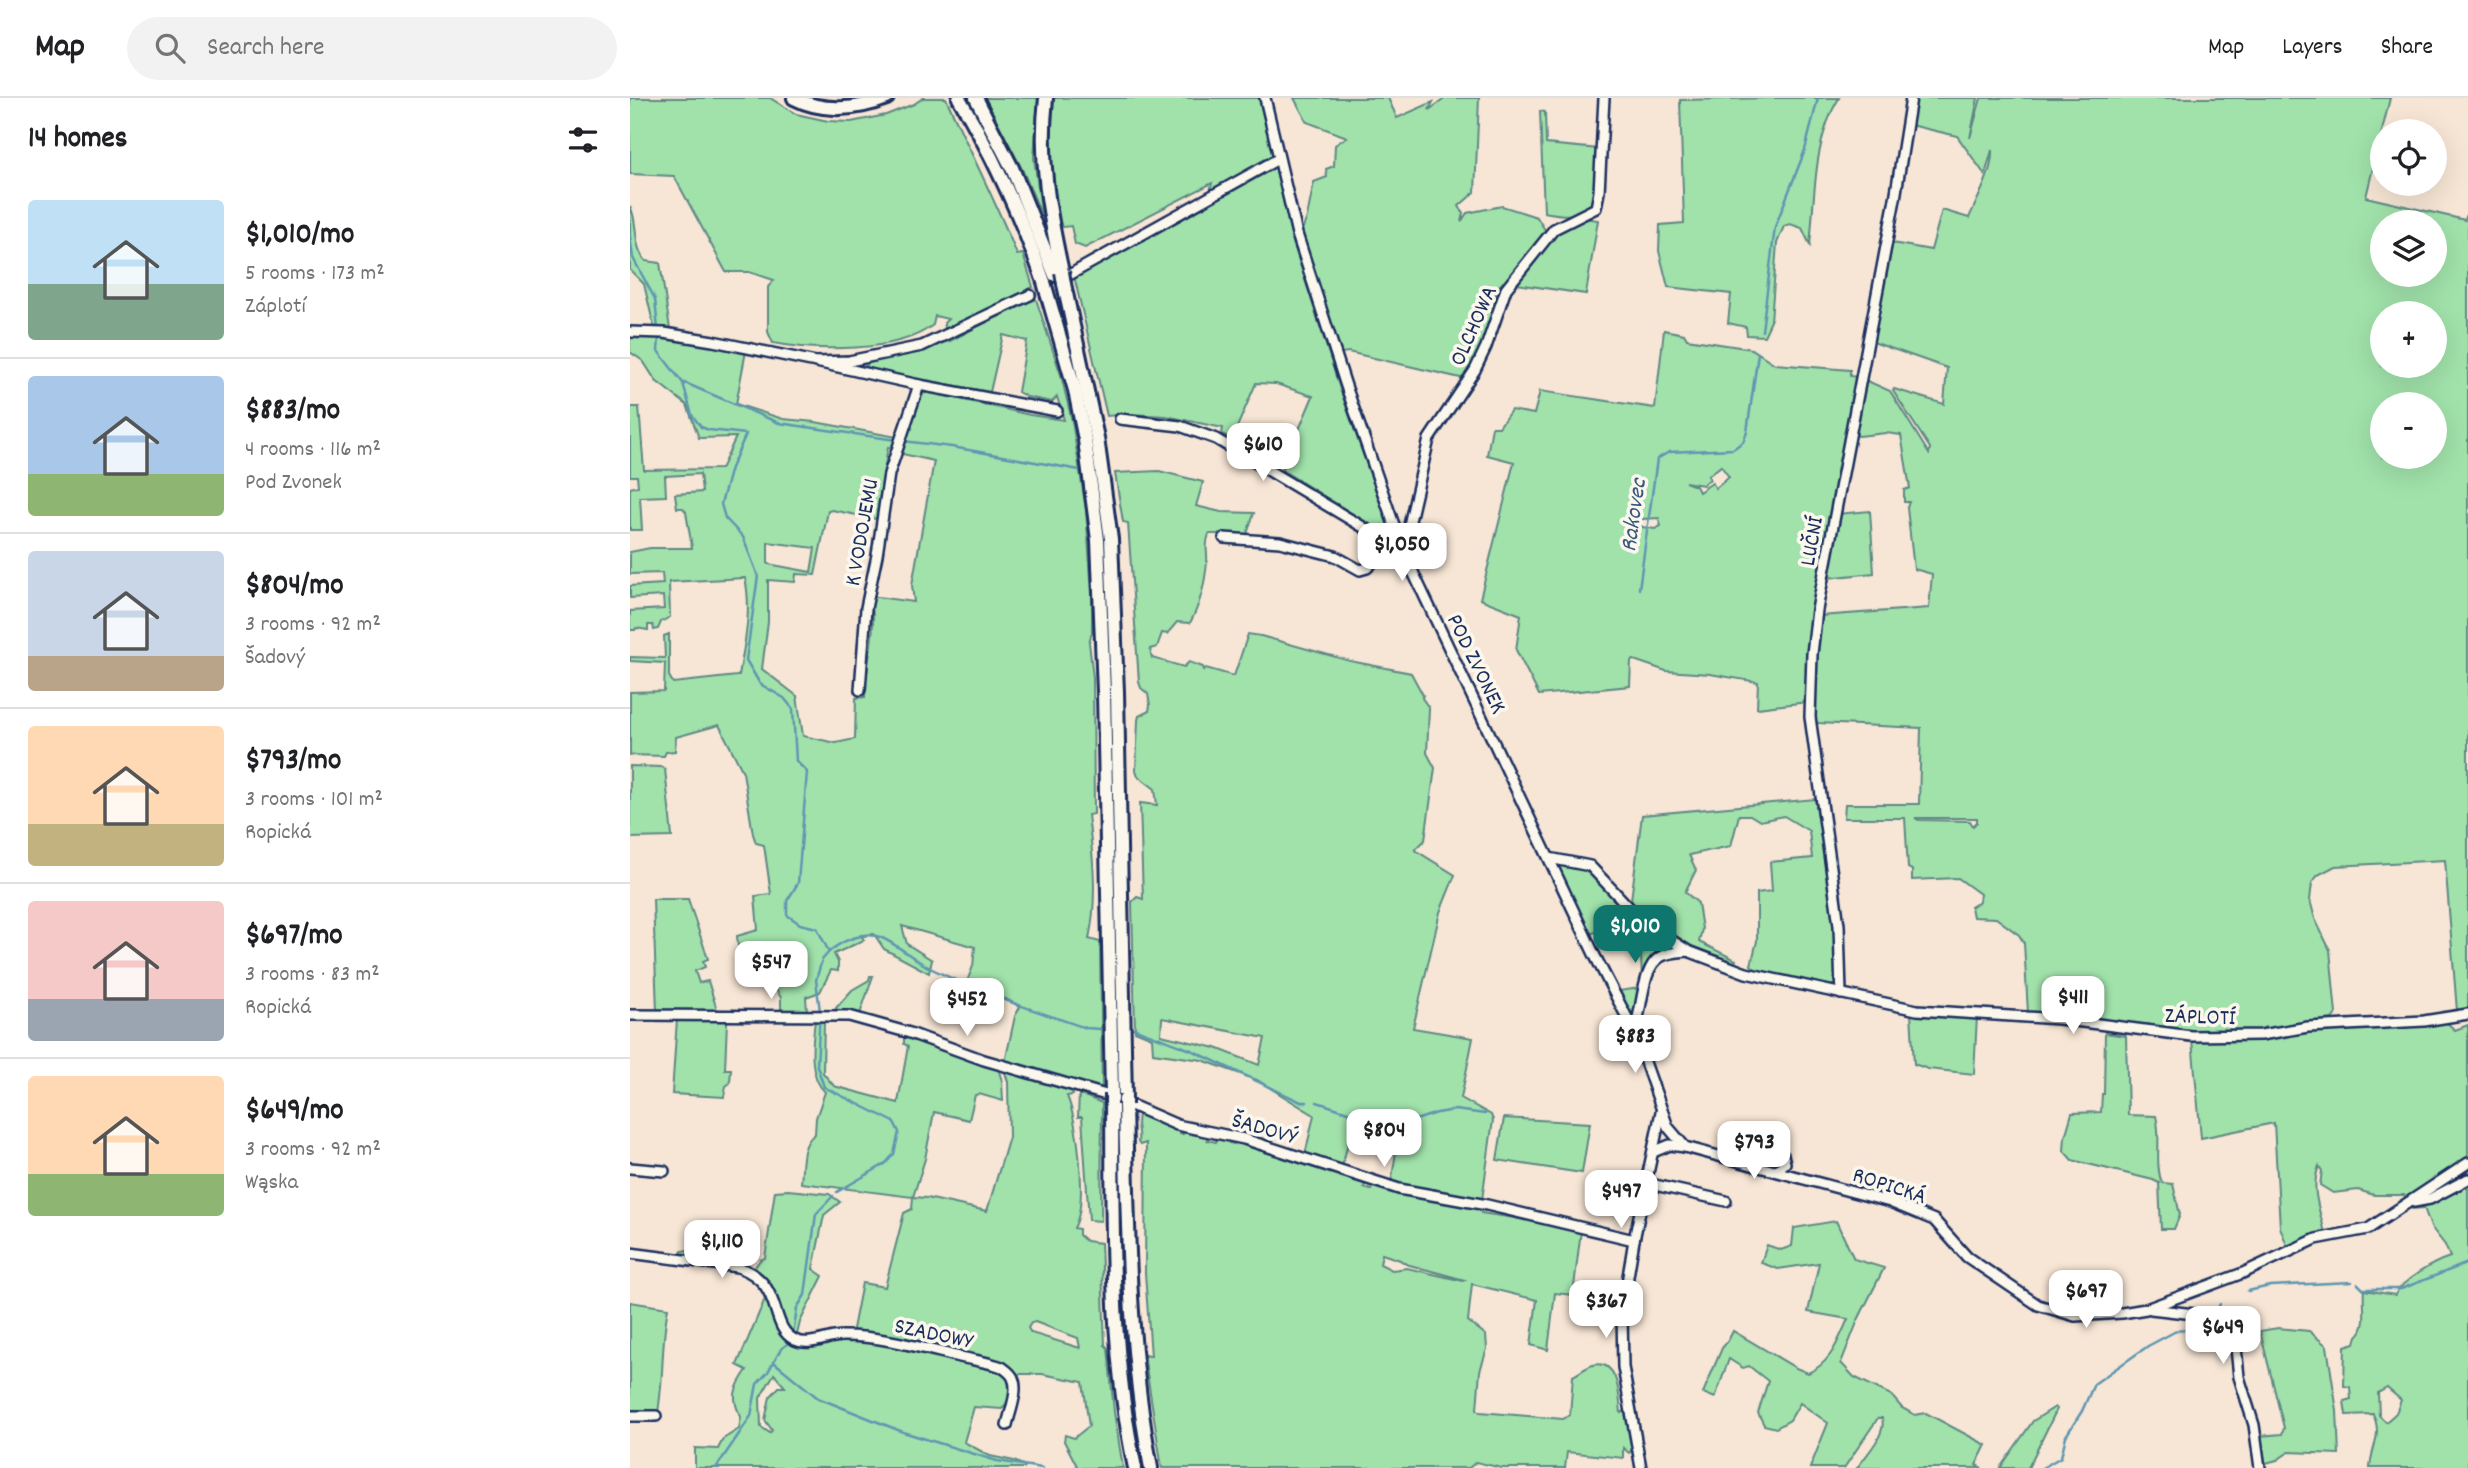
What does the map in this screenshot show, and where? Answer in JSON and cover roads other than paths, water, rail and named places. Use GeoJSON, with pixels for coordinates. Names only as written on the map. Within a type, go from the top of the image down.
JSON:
{"type":"FeatureCollection","features":[{"type":"Feature","properties":{"kind":"highway"},"geometry":{"type":"LineString","coordinates":[[794,98],[816,106],[849,108],[887,98]]}},
{"type":"Feature","properties":{"kind":"highway"},"geometry":{"type":"LineString","coordinates":[[959,98],[1057,281]]}},
{"type":"Feature","properties":{"kind":"highway"},"geometry":{"type":"LineString","coordinates":[[976,98],[1017,178],[1057,281],[1075,337],[1105,488],[1112,564],[1117,692],[1116,1331],[1124,1413],[1135,1468]]}},
{"type":"Feature","properties":{"kind":"highway"},"geometry":{"type":"LineString","coordinates":[[1046,98],[1043,129],[1045,187],[1098,540],[1118,1100],[1132,1323],[1151,1468]]}},
{"type":"Feature","properties":{"kind":"street","name":"POD ZVONEK"},"geometry":{"type":"LineString","coordinates":[[1265,98],[1297,234],[1403,551],[1595,956],[1634,1031],[1668,1127],[1685,1147]]}},
{"type":"Feature","properties":{"kind":"street","name":"OLCHOWA"},"geometry":{"type":"LineString","coordinates":[[1403,551],[1429,439],[1475,370],[1506,289],[1554,229],[1595,208],[1599,192],[1604,98]]}},
{"type":"Feature","properties":{"kind":"street","name":"LUČNÍ"},"geometry":{"type":"LineString","coordinates":[[1841,994],[1839,925],[1810,717],[1812,654],[1817,610],[1895,199],[1911,98]]}},
{"type":"Feature","properties":{"kind":"street"},"geometry":{"type":"LineString","coordinates":[[1057,281],[1278,159]]}},
{"type":"Feature","properties":{"kind":"street"},"geometry":{"type":"LineString","coordinates":[[816,362],[849,360],[922,346],[1030,295]]}},
{"type":"Feature","properties":{"kind":"street"},"geometry":{"type":"LineString","coordinates":[[630,332],[713,341],[1057,411]]}},
{"type":"Feature","properties":{"kind":"street","name":"K VODOJEMU"},"geometry":{"type":"LineString","coordinates":[[860,690],[866,608],[877,555],[888,474],[919,385]]}},
{"type":"Feature","properties":{"kind":"street"},"geometry":{"type":"LineString","coordinates":[[1120,419],[1180,426],[1216,439],[1403,551]]}},
{"type":"Feature","properties":{"kind":"street"},"geometry":{"type":"LineString","coordinates":[[1224,538],[1280,542],[1335,556],[1360,570],[1367,568],[1392,544]]}},
{"type":"Feature","properties":{"kind":"street","name":"ZÁPLOTÍ"},"geometry":{"type":"LineString","coordinates":[[1549,858],[1590,866],[1643,922],[1688,951],[1746,973],[1917,1010],[2059,1019],[2191,1037],[2261,1035],[2308,1027],[2424,1021],[2468,1014]]}},
{"type":"Feature","properties":{"kind":"street"},"geometry":{"type":"LineString","coordinates":[[1634,1031],[1652,964],[1668,953],[1688,951]]}},
{"type":"Feature","properties":{"kind":"street"},"geometry":{"type":"LineString","coordinates":[[630,1015],[857,1017],[984,1060],[1118,1100]]}},
{"type":"Feature","properties":{"kind":"street","name":"ŠADOVÝ"},"geometry":{"type":"LineString","coordinates":[[1118,1100],[1177,1125],[1244,1139],[1399,1189],[1487,1205],[1634,1240]]}},
{"type":"Feature","properties":{"kind":"street","name":"POD ZVONEK"},"geometry":{"type":"LineString","coordinates":[[1641,1468],[1626,1393],[1620,1340],[1624,1292],[1661,1108]]}},
{"type":"Feature","properties":{"kind":"street"},"geometry":{"type":"LineString","coordinates":[[1653,1152],[1670,1145],[1685,1147]]}},
{"type":"Feature","properties":{"kind":"street","name":"ROPICKÁ"},"geometry":{"type":"LineString","coordinates":[[1685,1147],[1889,1202],[1934,1220],[1967,1257],[2038,1305],[2075,1316],[2146,1309],[2243,1273],[2316,1239],[2368,1229],[2409,1203]]}},
{"type":"Feature","properties":{"kind":"street"},"geometry":{"type":"LineString","coordinates":[[1738,1162],[1756,1155],[1783,1155],[1785,1163],[1776,1171]]}},
{"type":"Feature","properties":{"kind":"street"},"geometry":{"type":"LineString","coordinates":[[2409,1203],[2468,1163]]}},
{"type":"Feature","properties":{"kind":"street"},"geometry":{"type":"LineString","coordinates":[[630,1168],[664,1171]]}},
{"type":"Feature","properties":{"kind":"street"},"geometry":{"type":"LineString","coordinates":[[2409,1203],[2430,1199],[2468,1179]]}},
{"type":"Feature","properties":{"kind":"street"},"geometry":{"type":"LineString","coordinates":[[1646,1183],[1726,1201]]}},
{"type":"Feature","properties":{"kind":"street","name":"SZADOWY"},"geometry":{"type":"LineString","coordinates":[[630,1253],[738,1267],[752,1272],[765,1284],[783,1328],[792,1338],[803,1342],[831,1336],[858,1336],[1000,1366],[1012,1374],[1015,1384],[1007,1425]]}},
{"type":"Feature","properties":{"kind":"street"},"geometry":{"type":"LineString","coordinates":[[2146,1309],[2220,1317],[2234,1328],[2239,1377],[2254,1425],[2260,1468]]}},
{"type":"Feature","properties":{"kind":"street"},"geometry":{"type":"LineString","coordinates":[[630,1416],[656,1416]]}},
{"type":"Feature","properties":{"kind":"waterway","name":"Rakovec"},"geometry":{"type":"LineString","coordinates":[[1762,331],[1775,227],[1805,150],[1818,98]]}},
{"type":"Feature","properties":{"kind":"waterway"},"geometry":{"type":"LineString","coordinates":[[630,236],[633,258],[655,299],[658,330]]}},
{"type":"Feature","properties":{"kind":"waterway"},"geometry":{"type":"LineString","coordinates":[[659,337],[658,351],[683,383],[692,415],[701,427],[746,434],[731,468],[721,504],[725,518],[743,537],[758,576],[746,660],[760,684],[784,698],[793,709],[796,761],[807,772],[798,883],[787,901],[787,915],[800,924],[817,928],[829,952],[822,960],[816,980],[820,1011],[817,1066],[824,1087],[894,1122],[899,1132],[894,1154],[885,1164],[837,1192]]}},
{"type":"Feature","properties":{"kind":"waterway","name":"Rakovec"},"geometry":{"type":"LineString","coordinates":[[1639,589],[1657,459],[1669,452],[1733,449],[1743,442],[1747,432],[1758,353]]}},
{"type":"Feature","properties":{"kind":"waterway"},"geometry":{"type":"LineString","coordinates":[[685,383],[779,423],[896,440]]}},
{"type":"Feature","properties":{"kind":"waterway"},"geometry":{"type":"LineString","coordinates":[[903,441],[1085,471]]}},
{"type":"Feature","properties":{"kind":"waterway"},"geometry":{"type":"LineString","coordinates":[[830,951],[853,938],[867,935],[880,937],[930,968],[968,985],[1086,1028],[1100,1029]]}},
{"type":"Feature","properties":{"kind":"waterway"},"geometry":{"type":"LineString","coordinates":[[1133,1028],[1191,1050],[1301,1102],[1307,1102]]}},
{"type":"Feature","properties":{"kind":"waterway"},"geometry":{"type":"LineString","coordinates":[[1317,1102],[1394,1127],[1455,1110],[1485,1114]]}},
{"type":"Feature","properties":{"kind":"waterway"},"geometry":{"type":"LineString","coordinates":[[793,1335],[797,1308],[805,1295],[816,1214],[833,1196]]}},
{"type":"Feature","properties":{"kind":"waterway"},"geometry":{"type":"LineString","coordinates":[[2358,1284],[2363,1289],[2401,1289],[2468,1263]]}},
{"type":"Feature","properties":{"kind":"waterway"},"geometry":{"type":"LineString","coordinates":[[2248,1291],[2270,1286],[2352,1282]]}},
{"type":"Feature","properties":{"kind":"waterway"},"geometry":{"type":"LineString","coordinates":[[2215,1314],[2220,1304]]}},
{"type":"Feature","properties":{"kind":"waterway"},"geometry":{"type":"LineString","coordinates":[[2042,1468],[2061,1457],[2066,1436],[2082,1411],[2094,1384],[2148,1346],[2178,1330],[2191,1330],[2211,1319]]}},
{"type":"Feature","properties":{"kind":"waterway"},"geometry":{"type":"LineString","coordinates":[[716,1468],[751,1416],[757,1384],[768,1372],[781,1349],[791,1341]]}},
{"type":"Feature","properties":{"kind":"waterway"},"geometry":{"type":"LineString","coordinates":[[775,1363],[818,1398],[903,1432],[997,1461],[1042,1468]]}},
{"type":"Feature","properties":{"kind":"tunnel"},"geometry":{"type":"LineString","coordinates":[[1030,295],[1066,276]]}}]}
